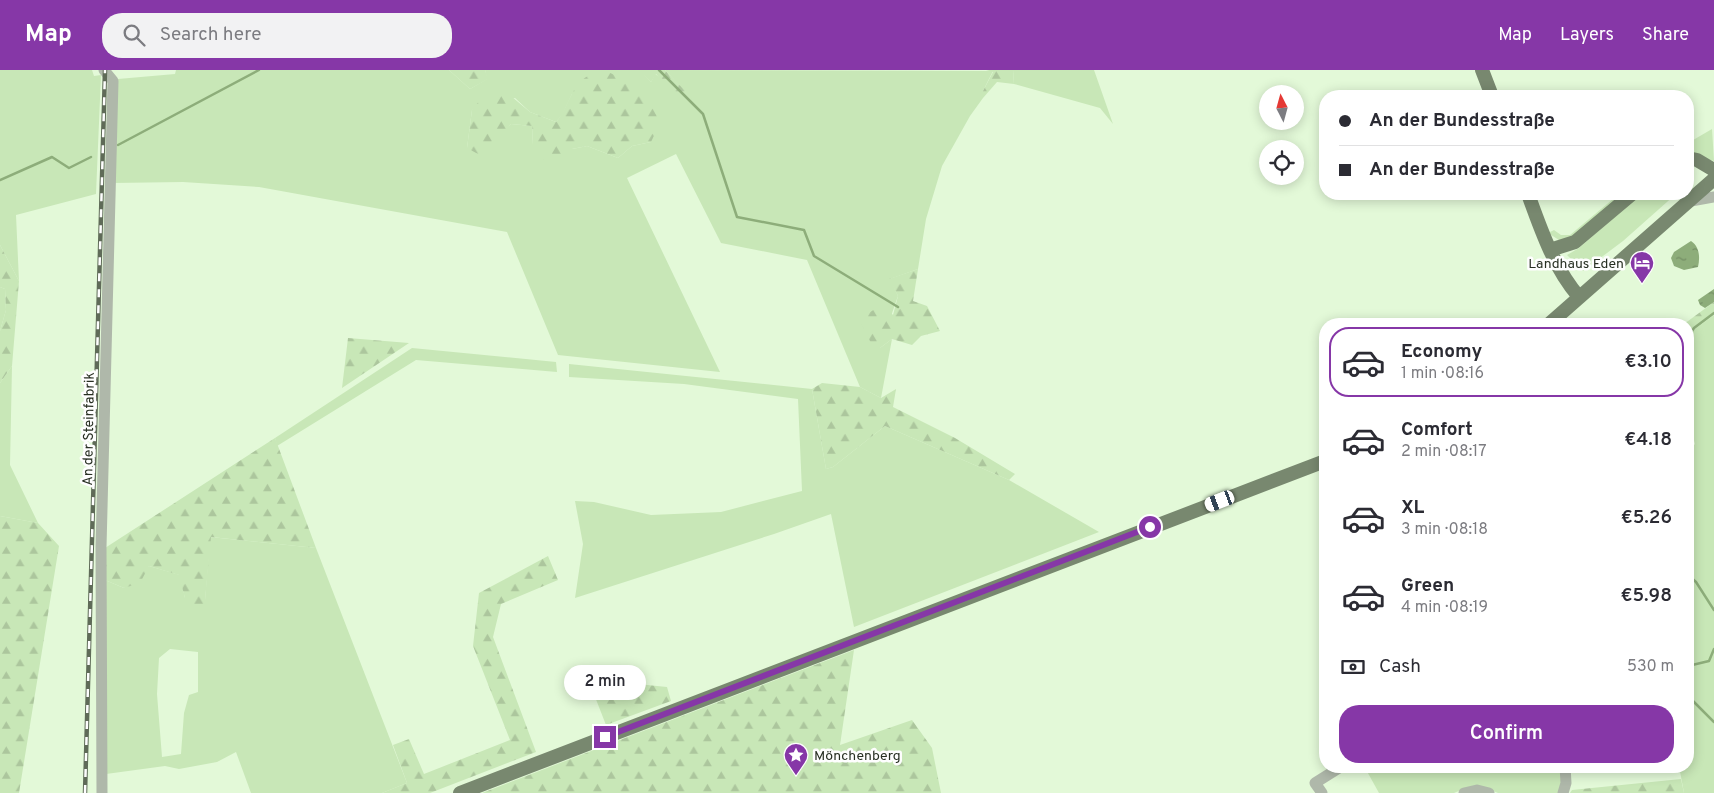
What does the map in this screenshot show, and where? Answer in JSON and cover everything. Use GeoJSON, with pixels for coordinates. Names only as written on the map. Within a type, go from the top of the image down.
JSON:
{"type":"FeatureCollection","features":[{"type":"Feature","properties":{"kind":"main road"},"geometry":{"type":"LineString","coordinates":[[1482,70],[1490,90]]}},
{"type":"Feature","properties":{"kind":"main road"},"geometry":{"type":"LineString","coordinates":[[1694,159],[1697,160],[1713,178],[1694,197]]}},
{"type":"Feature","properties":{"kind":"main road"},"geometry":{"type":"LineString","coordinates":[[1530,200],[1550,250],[1570,287],[1579,297]]}},
{"type":"Feature","properties":{"kind":"main road"},"geometry":{"type":"LineString","coordinates":[[1550,250],[1575,242],[1625,200]]}},
{"type":"Feature","properties":{"kind":"main road"},"geometry":{"type":"LineString","coordinates":[[1556,318],[1689,202]]}},
{"type":"Feature","properties":{"kind":"main road"},"geometry":{"type":"LineString","coordinates":[[460,793],[1319,463]]}},
{"type":"Feature","properties":{"kind":"street","name":"An der Steinfabrik"},"geometry":{"type":"LineString","coordinates":[[102,793],[101,547],[113,81],[104,70]]}},
{"type":"Feature","properties":{"kind":"street"},"geometry":{"type":"LineString","coordinates":[[1689,202],[1714,196]]}},
{"type":"Feature","properties":{"kind":"street"},"geometry":{"type":"LineString","coordinates":[[1322,793],[1315,783],[1331,773]]}},
{"type":"Feature","properties":{"kind":"street"},"geometry":{"type":"LineString","coordinates":[[1563,793],[1566,783],[1565,773]]}},
{"type":"Feature","properties":{"kind":"street"},"geometry":{"type":"LineString","coordinates":[[1464,793],[1477,790],[1489,793]]}},
{"type":"Feature","properties":{"kind":"green space"},"geometry":{"type":"Polygon","coordinates":[[[0,70],[92,70],[94,76],[101,75],[96,194],[16,215],[19,281],[0,245],[0,70]]]}},
{"type":"Feature","properties":{"kind":"green space"},"geometry":{"type":"Polygon","coordinates":[[[176,70],[449,70],[470,89],[487,79],[485,70],[640,70],[651,82],[655,74],[691,98],[665,70],[993,71],[983,91],[983,98],[970,116],[942,166],[926,219],[918,269],[890,279],[898,296],[880,348],[892,339],[881,398],[860,387],[807,260],[721,243],[676,154],[627,178],[720,372],[558,355],[507,232],[259,187],[183,182],[112,183],[118,79],[175,74],[176,70]],[[572,94],[562,115],[556,122],[530,112],[515,98],[472,110],[467,148],[496,136],[511,124],[532,126],[533,145],[572,149],[587,146],[618,158],[632,146],[651,142],[572,94]]]}},
{"type":"Feature","properties":{"kind":"green space"},"geometry":{"type":"Polygon","coordinates":[[[449,70],[485,70],[488,79],[470,89],[449,70]]]}},
{"type":"Feature","properties":{"kind":"green space"},"geometry":{"type":"Polygon","coordinates":[[[639,70],[665,70],[692,98],[685,108],[656,74],[651,82],[639,70]]]}},
{"type":"Feature","properties":{"kind":"green space"},"geometry":{"type":"Polygon","coordinates":[[[986,70],[1013,70],[1014,84],[997,82],[983,98],[983,91],[993,72],[986,70]]]}},
{"type":"Feature","properties":{"kind":"green space"},"geometry":{"type":"Polygon","coordinates":[[[1013,70],[1094,70],[1113,124],[1100,108],[1014,84],[1013,70]]]}},
{"type":"Feature","properties":{"kind":"green space"},"geometry":{"type":"Polygon","coordinates":[[[608,72],[629,81],[646,95],[660,123],[651,142],[632,146],[618,158],[587,146],[572,149],[572,158],[544,160],[533,145],[532,126],[511,124],[478,154],[467,148],[472,110],[483,96],[504,90],[530,112],[556,122],[582,80],[590,75],[608,72]]]}},
{"type":"Feature","properties":{"kind":"green space"},"geometry":{"type":"Polygon","coordinates":[[[1712,129],[1714,161],[1694,156],[1694,140],[1712,129]]]}},
{"type":"Feature","properties":{"kind":"green space"},"geometry":{"type":"Polygon","coordinates":[[[1612,200],[1621,200],[1575,238],[1559,240],[1548,233],[1554,230],[1561,235],[1570,235],[1612,200]]]}},
{"type":"Feature","properties":{"kind":"green space"},"geometry":{"type":"Polygon","coordinates":[[[1634,200],[1669,200],[1623,241],[1583,271],[1567,255],[1579,248],[1634,200]]]}},
{"type":"Feature","properties":{"kind":"green space"},"geometry":{"type":"Polygon","coordinates":[[[0,245],[19,281],[12,366],[0,383],[0,331],[6,310],[5,289],[0,287],[0,245]]]}},
{"type":"Feature","properties":{"kind":"green space"},"geometry":{"type":"Polygon","coordinates":[[[918,269],[913,301],[927,306],[940,331],[921,336],[912,345],[892,339],[880,348],[872,345],[859,319],[883,304],[893,315],[898,296],[889,279],[918,269]]]}},
{"type":"Feature","properties":{"kind":"green space"},"geometry":{"type":"Polygon","coordinates":[[[0,287],[5,289],[6,310],[0,331],[0,287]]]}},
{"type":"Feature","properties":{"kind":"green space"},"geometry":{"type":"Polygon","coordinates":[[[1714,302],[1714,315],[1694,330],[1694,318],[1692,318],[1714,302]]]}},
{"type":"Feature","properties":{"kind":"green space"},"geometry":{"type":"Polygon","coordinates":[[[1714,315],[1714,793],[1684,793],[1680,773],[1694,773],[1694,330],[1714,315]]]}},
{"type":"Feature","properties":{"kind":"green space"},"geometry":{"type":"Polygon","coordinates":[[[348,338],[409,343],[342,388],[348,338]]]}},
{"type":"Feature","properties":{"kind":"green space"},"geometry":{"type":"Polygon","coordinates":[[[412,348],[556,362],[557,372],[416,360],[277,446],[275,438],[412,348]]]}},
{"type":"Feature","properties":{"kind":"green space"},"geometry":{"type":"Polygon","coordinates":[[[569,364],[812,389],[826,469],[833,467],[885,426],[1009,480],[1099,532],[854,627],[831,514],[575,598],[583,544],[575,501],[594,502],[651,515],[721,512],[802,491],[798,399],[684,384],[569,377],[569,364]]]}},
{"type":"Feature","properties":{"kind":"green space"},"geometry":{"type":"Polygon","coordinates":[[[12,366],[10,465],[38,523],[0,516],[0,383],[12,366]]]}},
{"type":"Feature","properties":{"kind":"green space"},"geometry":{"type":"Polygon","coordinates":[[[822,383],[860,387],[881,398],[896,389],[893,407],[955,438],[1015,474],[1009,480],[885,426],[833,467],[826,469],[812,389],[822,383]]]}},
{"type":"Feature","properties":{"kind":"green space"},"geometry":{"type":"Polygon","coordinates":[[[275,438],[316,548],[211,537],[205,600],[199,615],[185,598],[179,575],[149,566],[140,583],[124,588],[105,580],[105,548],[275,438]]]}},
{"type":"Feature","properties":{"kind":"green space"},"geometry":{"type":"Polygon","coordinates":[[[0,516],[38,523],[59,546],[19,793],[0,793],[0,516]]]}},
{"type":"Feature","properties":{"kind":"green space"},"geometry":{"type":"Polygon","coordinates":[[[210,537],[316,548],[407,783],[382,793],[251,793],[236,752],[217,762],[179,769],[165,766],[106,774],[105,580],[124,588],[149,566],[180,575],[185,598],[205,600],[210,537]],[[170,649],[159,658],[157,694],[162,757],[181,754],[184,713],[189,695],[198,692],[198,652],[170,649]]]}},
{"type":"Feature","properties":{"kind":"green space"},"geometry":{"type":"Polygon","coordinates":[[[548,556],[558,580],[501,604],[493,637],[536,752],[430,793],[382,793],[407,783],[393,745],[409,739],[424,774],[510,740],[473,646],[479,593],[548,556]]]}},
{"type":"Feature","properties":{"kind":"green space"},"geometry":{"type":"Polygon","coordinates":[[[854,650],[840,745],[912,720],[932,748],[941,793],[482,793],[854,650]]]}},
{"type":"Feature","properties":{"kind":"green space"},"geometry":{"type":"Polygon","coordinates":[[[588,679],[667,687],[671,701],[606,725],[588,679]]]}},
{"type":"Feature","properties":{"kind":"green space"},"geometry":{"type":"Polygon","coordinates":[[[1368,773],[1561,773],[1562,783],[1559,793],[1498,793],[1486,788],[1468,787],[1454,793],[1379,793],[1368,773]]]}},
{"type":"Feature","properties":{"kind":"green space"},"geometry":{"type":"Polygon","coordinates":[[[1681,779],[1684,793],[1570,793],[1572,790],[1681,779]]]}},
{"type":"Feature","properties":{"kind":"water"},"geometry":{"type":"Polygon","coordinates":[[[1691,241],[1699,253],[1698,267],[1684,270],[1674,266],[1671,258],[1674,252],[1691,241]]]}},
{"type":"Feature","properties":{"kind":"water"},"geometry":{"type":"Polygon","coordinates":[[[1714,289],[1714,302],[1705,308],[1700,305],[1698,300],[1714,289]]]}},
{"type":"Feature","properties":{"kind":"waterway"},"geometry":{"type":"LineString","coordinates":[[118,145],[259,70]]}},
{"type":"Feature","properties":{"kind":"waterway"},"geometry":{"type":"LineString","coordinates":[[659,70],[703,114],[737,217],[804,230],[814,256],[898,307]]}},
{"type":"Feature","properties":{"kind":"waterway"},"geometry":{"type":"LineString","coordinates":[[0,180],[52,157],[69,168],[91,157]]}},
{"type":"Feature","properties":{"kind":"waterway"},"geometry":{"type":"LineString","coordinates":[[1694,328],[1714,313]]}},
{"type":"Feature","properties":{"kind":"waterway"},"geometry":{"type":"LineString","coordinates":[[1694,580],[1714,610]]}},
{"type":"Feature","properties":{"kind":"waterway"},"geometry":{"type":"LineString","coordinates":[[1694,665],[1709,661],[1714,649]]}},
{"type":"Feature","properties":{"kind":"waterway"},"geometry":{"type":"LineString","coordinates":[[1694,702],[1714,722]]}},
{"type":"Feature","properties":{"kind":"railway"},"geometry":{"type":"LineString","coordinates":[[85,793],[105,70]]}},
{"type":"Feature","properties":{"kind":"place","name":"Landhaus Eden"},"geometry":{"type":"Point","coordinates":[1642,284]}},
{"type":"Feature","properties":{"kind":"place","name":"Mönchenberg"},"geometry":{"type":"Point","coordinates":[796,776]}},
{"type":"Feature","properties":{"kind":"route"},"geometry":{"type":"LineString","coordinates":[[605,737],[1150,527]]}}]}
